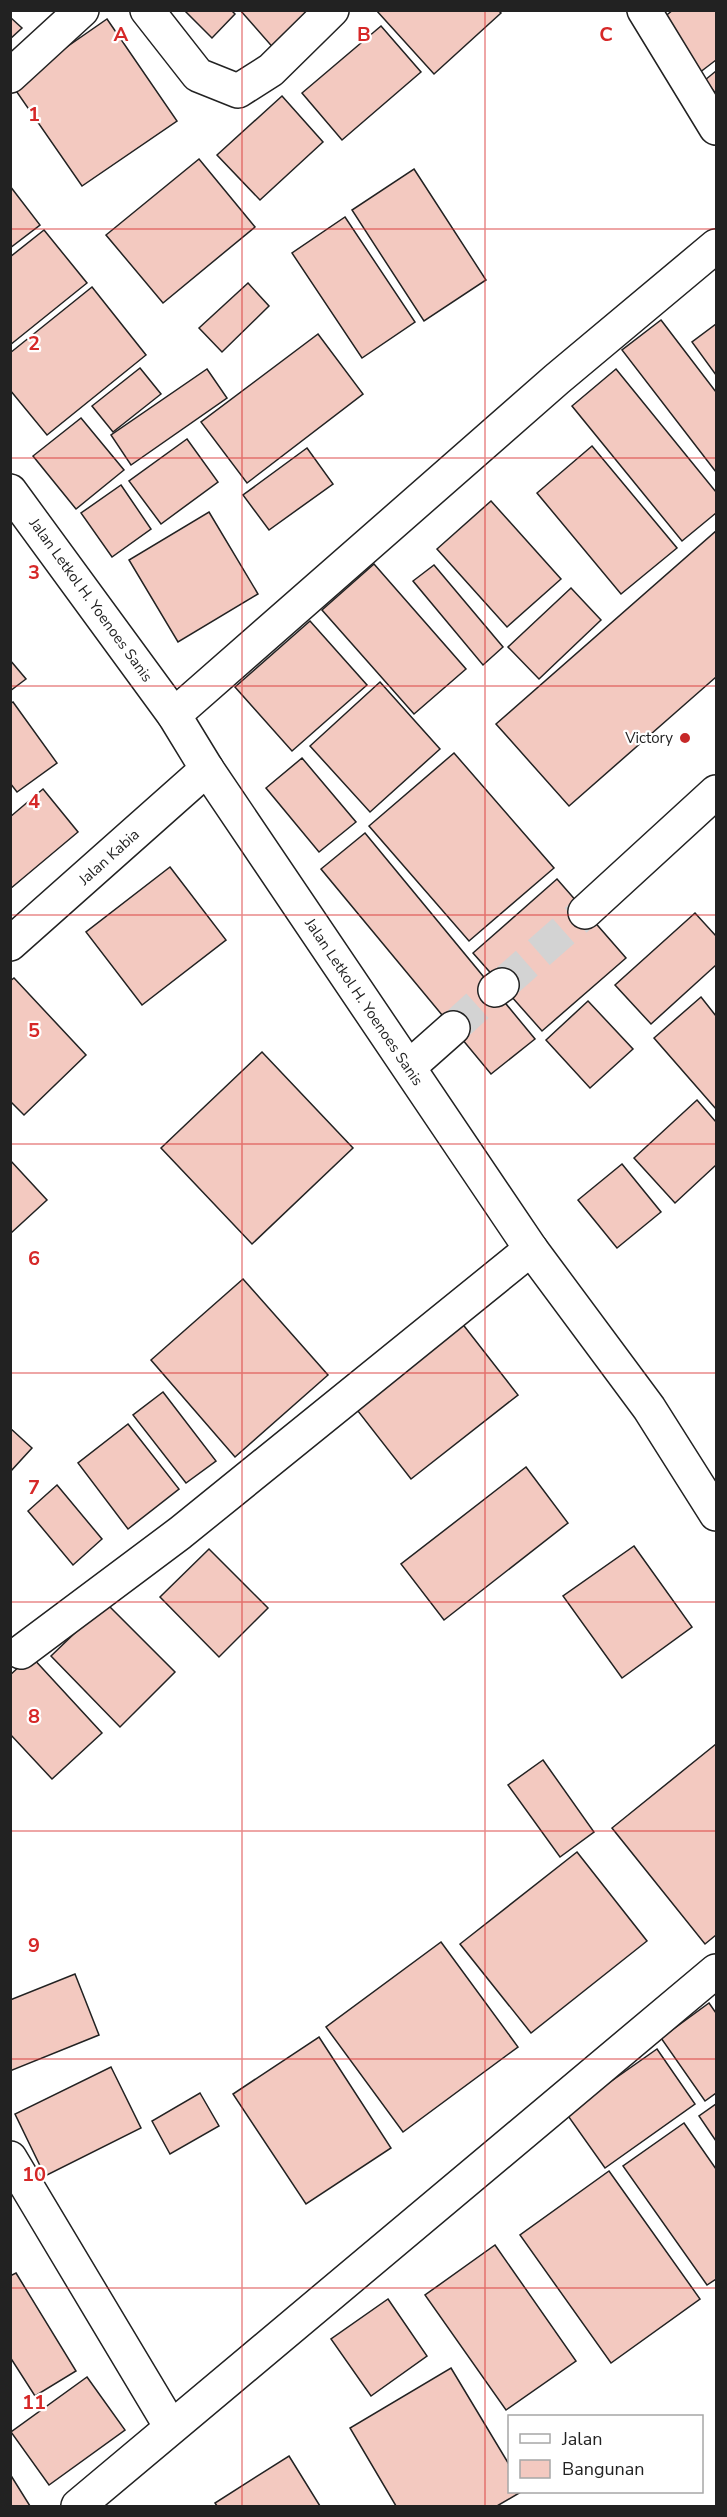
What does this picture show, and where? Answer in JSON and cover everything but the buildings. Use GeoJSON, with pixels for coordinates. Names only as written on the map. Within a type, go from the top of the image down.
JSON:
{"type":"FeatureCollection","features":[{"type":"Feature","properties":{"kind":"street"},"geometry":{"type":"LineString","coordinates":[[10,76],[82,10]]}},
{"type":"Feature","properties":{"kind":"street"},"geometry":{"type":"LineString","coordinates":[[147,10],[198,75],[238,91],[272,70],[332,10]]}},
{"type":"Feature","properties":{"kind":"street"},"geometry":{"type":"LineString","coordinates":[[644,10],[717,128]]}},
{"type":"Feature","properties":{"kind":"street"},"geometry":{"type":"LineString","coordinates":[[174,715],[557,379],[717,246]]}},
{"type":"Feature","properties":{"kind":"street","name":"Jalan Letkol H. Yoenoes Sanis"},"geometry":{"type":"LineString","coordinates":[[10,491],[174,715],[207,769],[531,1249],[649,1408],[717,1514]]}},
{"type":"Feature","properties":{"kind":"street","name":"Jalan Kabia"},"geometry":{"type":"LineString","coordinates":[[10,944],[207,769]]}},
{"type":"Feature","properties":{"kind":"street"},"geometry":{"type":"LineString","coordinates":[[585,912],[717,792]]}},
{"type":"Feature","properties":{"kind":"street"},"geometry":{"type":"LineString","coordinates":[[409,1067],[453,1028]]}},
{"type":"Feature","properties":{"kind":"street"},"geometry":{"type":"LineString","coordinates":[[21,1652],[180,1533],[531,1249]]}},
{"type":"Feature","properties":{"kind":"street"},"geometry":{"type":"LineString","coordinates":[[78,2506],[717,1971]]}},
{"type":"Feature","properties":{"kind":"street"},"geometry":{"type":"LineString","coordinates":[[10,2158],[171,2427]]}},
{"type":"Feature","properties":{"kind":"tunnel"},"geometry":{"type":"LineString","coordinates":[[502,985],[585,912]]}},
{"type":"Feature","properties":{"kind":"tunnel"},"geometry":{"type":"LineString","coordinates":[[453,1028],[495,990]]}},
{"type":"Feature","properties":{"kind":"place","name":"Victory"},"geometry":{"type":"Point","coordinates":[685,738]}}]}
